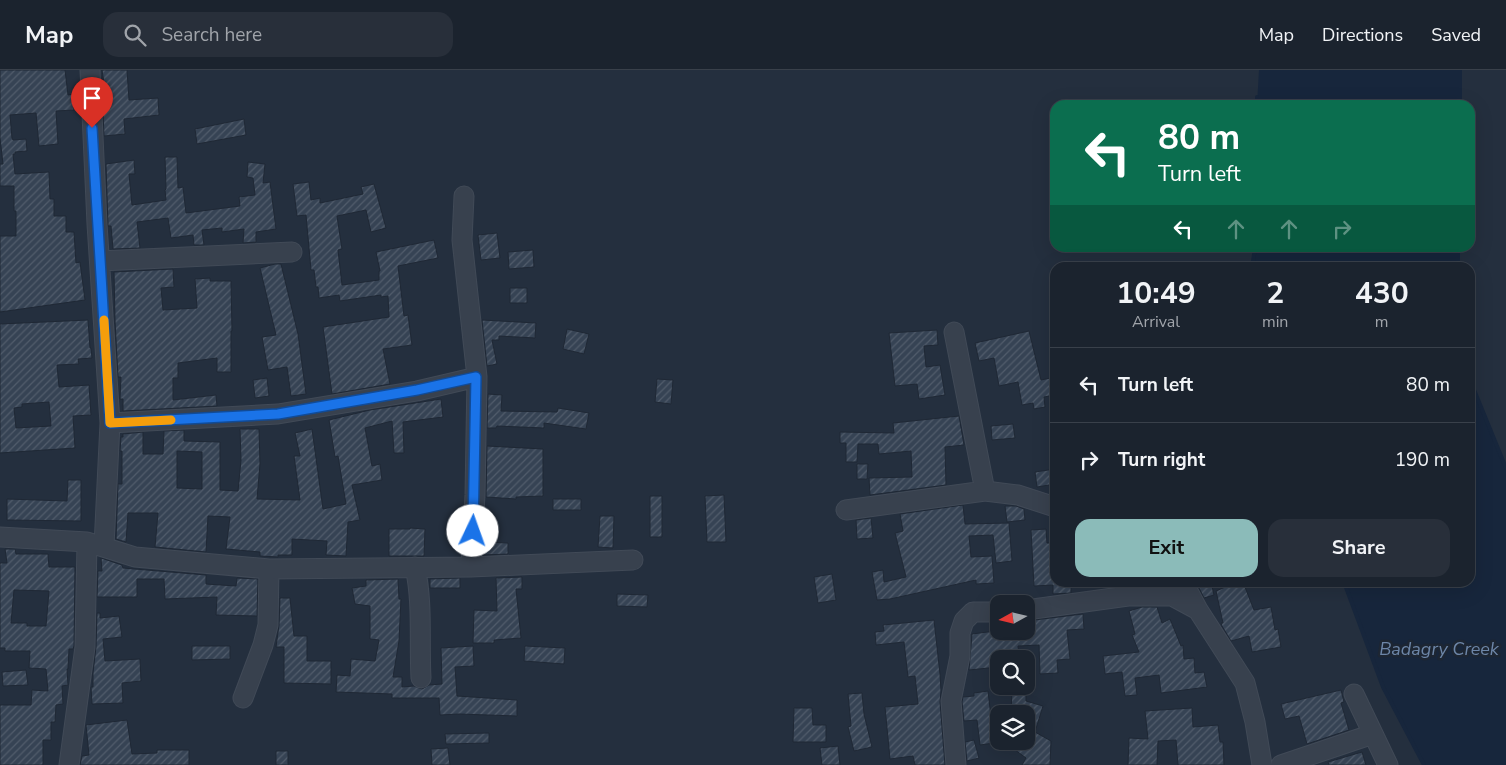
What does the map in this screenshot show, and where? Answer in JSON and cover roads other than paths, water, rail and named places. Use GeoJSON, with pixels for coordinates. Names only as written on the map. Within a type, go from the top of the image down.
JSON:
{"type":"FeatureCollection","features":[{"type":"Feature","properties":{"kind":"street"},"geometry":{"type":"LineString","coordinates":[[69,765],[85,648],[110,423],[90,70]]}},
{"type":"Feature","properties":{"kind":"street"},"geometry":{"type":"LineString","coordinates":[[464,196],[462,240],[476,377],[475,495],[471,567]]}},
{"type":"Feature","properties":{"kind":"street"},"geometry":{"type":"LineString","coordinates":[[100,261],[292,252]]}},
{"type":"Feature","properties":{"kind":"street"},"geometry":{"type":"LineString","coordinates":[[954,332],[985,491]]}},
{"type":"Feature","properties":{"kind":"street"},"geometry":{"type":"LineString","coordinates":[[110,423],[278,414],[417,390],[476,377]]}},
{"type":"Feature","properties":{"kind":"street"},"geometry":{"type":"LineString","coordinates":[[846,510],[985,491],[1018,495],[1050,505]]}},
{"type":"Feature","properties":{"kind":"street"},"geometry":{"type":"LineString","coordinates":[[0,537],[96,544],[115,552],[135,557],[269,569],[471,567],[633,560]]}},
{"type":"Feature","properties":{"kind":"street"},"geometry":{"type":"LineString","coordinates":[[415,567],[420,614],[421,678]]}},
{"type":"Feature","properties":{"kind":"street"},"geometry":{"type":"LineString","coordinates":[[242,698],[263,646],[268,625],[269,569]]}},
{"type":"Feature","properties":{"kind":"street"},"geometry":{"type":"LineString","coordinates":[[1186,587],[1198,610],[1245,683],[1255,722],[1262,765]]}},
{"type":"Feature","properties":{"kind":"street"},"geometry":{"type":"LineString","coordinates":[[1035,609],[1128,596],[1172,596],[1198,610]]}},
{"type":"Feature","properties":{"kind":"street"},"geometry":{"type":"LineString","coordinates":[[956,765],[951,701],[960,656],[960,633],[964,621],[973,612],[990,612]]}},
{"type":"Feature","properties":{"kind":"street"},"geometry":{"type":"LineString","coordinates":[[1354,694],[1388,765]]}},
{"type":"Feature","properties":{"kind":"street"},"geometry":{"type":"LineString","coordinates":[[1280,765],[1374,734]]}},
{"type":"Feature","properties":{"kind":"water"},"geometry":{"type":"Polygon","coordinates":[[[1259,70],[1460,70],[1460,100],[1257,100],[1259,70]]]}},
{"type":"Feature","properties":{"kind":"water"},"geometry":{"type":"Polygon","coordinates":[[[1254,252],[1458,252],[1458,262],[1253,262],[1254,252]]]}},
{"type":"Feature","properties":{"kind":"water","name":"Badagry Creek"},"geometry":{"type":"Polygon","coordinates":[[[1475,392],[1506,468],[1506,765],[1424,765],[1383,687],[1346,587],[1475,587],[1475,392]]]}},
{"type":"Feature","properties":{"kind":"waterway"},"geometry":{"type":"LineString","coordinates":[[1460,70],[1460,100]]}},
{"type":"Feature","properties":{"kind":"waterway"},"geometry":{"type":"LineString","coordinates":[[1253,262],[1254,252]]}},
{"type":"Feature","properties":{"kind":"waterway"},"geometry":{"type":"LineString","coordinates":[[1458,252],[1458,262]]}},
{"type":"Feature","properties":{"kind":"waterway"},"geometry":{"type":"LineString","coordinates":[[1475,392],[1506,468]]}},
{"type":"Feature","properties":{"kind":"waterway"},"geometry":{"type":"LineString","coordinates":[[1346,587],[1383,687],[1424,765]]}}]}
